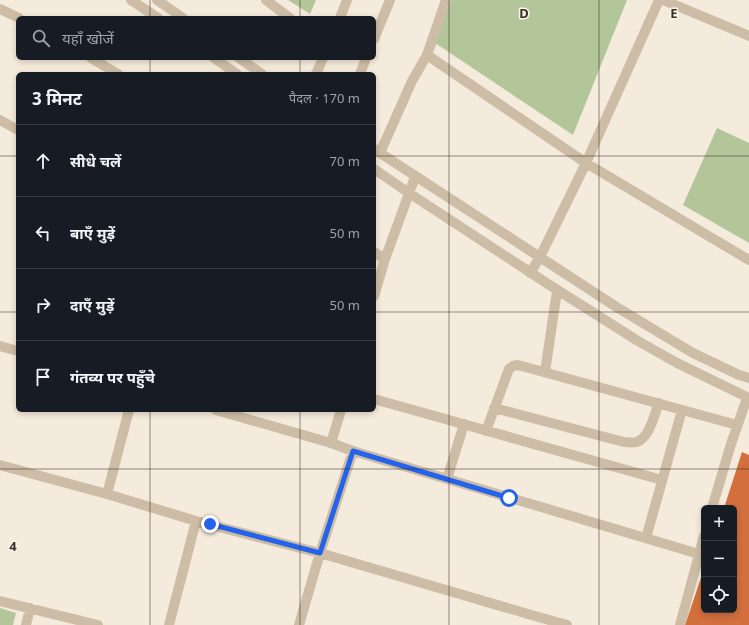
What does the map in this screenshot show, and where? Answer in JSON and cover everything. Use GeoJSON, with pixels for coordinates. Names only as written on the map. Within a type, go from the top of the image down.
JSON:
{"type":"FeatureCollection","features":[{"type":"Feature","properties":{"kind":"street"},"geometry":{"type":"LineString","coordinates":[[131,0],[155,16]]}},
{"type":"Feature","properties":{"kind":"street"},"geometry":{"type":"LineString","coordinates":[[157,0],[180,16]]}},
{"type":"Feature","properties":{"kind":"street"},"geometry":{"type":"LineString","coordinates":[[266,0],[287,16]]}},
{"type":"Feature","properties":{"kind":"street"},"geometry":{"type":"LineString","coordinates":[[341,16],[347,0]]}},
{"type":"Feature","properties":{"kind":"street"},"geometry":{"type":"LineString","coordinates":[[376,34],[390,0]]}},
{"type":"Feature","properties":{"kind":"street"},"geometry":{"type":"LineString","coordinates":[[446,0],[427,55],[412,81],[377,151],[618,308],[694,352],[749,378]]}},
{"type":"Feature","properties":{"kind":"street"},"geometry":{"type":"LineString","coordinates":[[530,273],[540,257],[586,163],[660,0]]}},
{"type":"Feature","properties":{"kind":"street"},"geometry":{"type":"LineString","coordinates":[[663,0],[749,36]]}},
{"type":"Feature","properties":{"kind":"street"},"geometry":{"type":"LineString","coordinates":[[0,9],[16,17]]}},
{"type":"Feature","properties":{"kind":"street"},"geometry":{"type":"LineString","coordinates":[[427,55],[586,163],[749,260]]}},
{"type":"Feature","properties":{"kind":"street"},"geometry":{"type":"LineString","coordinates":[[94,60],[114,72]]}},
{"type":"Feature","properties":{"kind":"street"},"geometry":{"type":"LineString","coordinates":[[217,60],[233,72]]}},
{"type":"Feature","properties":{"kind":"street"},"geometry":{"type":"LineString","coordinates":[[242,60],[259,72]]}},
{"type":"Feature","properties":{"kind":"street"},"geometry":{"type":"LineString","coordinates":[[317,72],[322,60]]}},
{"type":"Feature","properties":{"kind":"street"},"geometry":{"type":"LineString","coordinates":[[361,72],[365,60]]}},
{"type":"Feature","properties":{"kind":"street"},"geometry":{"type":"LineString","coordinates":[[0,120],[16,129]]}},
{"type":"Feature","properties":{"kind":"street"},"geometry":{"type":"LineString","coordinates":[[376,170],[530,273],[638,341],[677,363],[748,398],[730,444],[713,505]]}},
{"type":"Feature","properties":{"kind":"street"},"geometry":{"type":"LineString","coordinates":[[376,289],[385,259],[416,177]]}},
{"type":"Feature","properties":{"kind":"street"},"geometry":{"type":"LineString","coordinates":[[376,253],[385,259]]}},
{"type":"Feature","properties":{"kind":"street"},"geometry":{"type":"LineString","coordinates":[[545,372],[558,290]]}},
{"type":"Feature","properties":{"kind":"street"},"geometry":{"type":"LineString","coordinates":[[0,346],[16,350]]}},
{"type":"Feature","properties":{"kind":"street"},"geometry":{"type":"LineString","coordinates":[[486,431],[509,369],[518,365],[737,425]]}},
{"type":"Feature","properties":{"kind":"street"},"geometry":{"type":"LineString","coordinates":[[376,400],[662,480]]}},
{"type":"Feature","properties":{"kind":"street"},"geometry":{"type":"LineString","coordinates":[[494,408],[624,442],[636,442],[643,438],[648,432],[659,403]]}},
{"type":"Feature","properties":{"kind":"street"},"geometry":{"type":"LineString","coordinates":[[646,538],[682,410]]}},
{"type":"Feature","properties":{"kind":"street"},"geometry":{"type":"LineString","coordinates":[[108,494],[128,412]]}},
{"type":"Feature","properties":{"kind":"street"},"geometry":{"type":"LineString","coordinates":[[223,412],[699,554]]}},
{"type":"Feature","properties":{"kind":"street"},"geometry":{"type":"LineString","coordinates":[[331,443],[340,412]]}},
{"type":"Feature","properties":{"kind":"street"},"geometry":{"type":"LineString","coordinates":[[447,479],[464,424]]}},
{"type":"Feature","properties":{"kind":"street"},"geometry":{"type":"LineString","coordinates":[[299,625],[320,553],[353,451]]}},
{"type":"Feature","properties":{"kind":"street"},"geometry":{"type":"LineString","coordinates":[[0,465],[108,494],[196,521],[320,553],[534,621],[567,625]]}},
{"type":"Feature","properties":{"kind":"street"},"geometry":{"type":"LineString","coordinates":[[169,625],[196,521]]}},
{"type":"Feature","properties":{"kind":"street"},"geometry":{"type":"LineString","coordinates":[[680,625],[703,541]]}},
{"type":"Feature","properties":{"kind":"street"},"geometry":{"type":"LineString","coordinates":[[0,601],[98,625]]}},
{"type":"Feature","properties":{"kind":"street"},"geometry":{"type":"LineString","coordinates":[[26,625],[30,608]]}},
{"type":"Feature","properties":{"kind":"green space"},"geometry":{"type":"Polygon","coordinates":[[[288,0],[316,0],[310,14],[288,0]]]}},
{"type":"Feature","properties":{"kind":"green space"},"geometry":{"type":"Polygon","coordinates":[[[448,0],[627,0],[573,135],[432,41],[448,0]]]}},
{"type":"Feature","properties":{"kind":"green space"},"geometry":{"type":"Polygon","coordinates":[[[717,128],[749,143],[749,243],[683,205],[717,128]]]}},
{"type":"Feature","properties":{"kind":"green space"},"geometry":{"type":"Polygon","coordinates":[[[0,608],[16,613],[13,625],[0,625],[0,608]]]}},
{"type":"Feature","properties":{"kind":"building"},"geometry":{"type":"Polygon","coordinates":[[[742,452],[749,455],[749,625],[685,625],[701,578],[701,613],[737,613],[737,505],[725,505],[742,452]]]}},
{"type":"Feature","properties":{"kind":"route"},"geometry":{"type":"LineString","coordinates":[[210,524],[320,553],[353,451],[509,498]]}}]}
